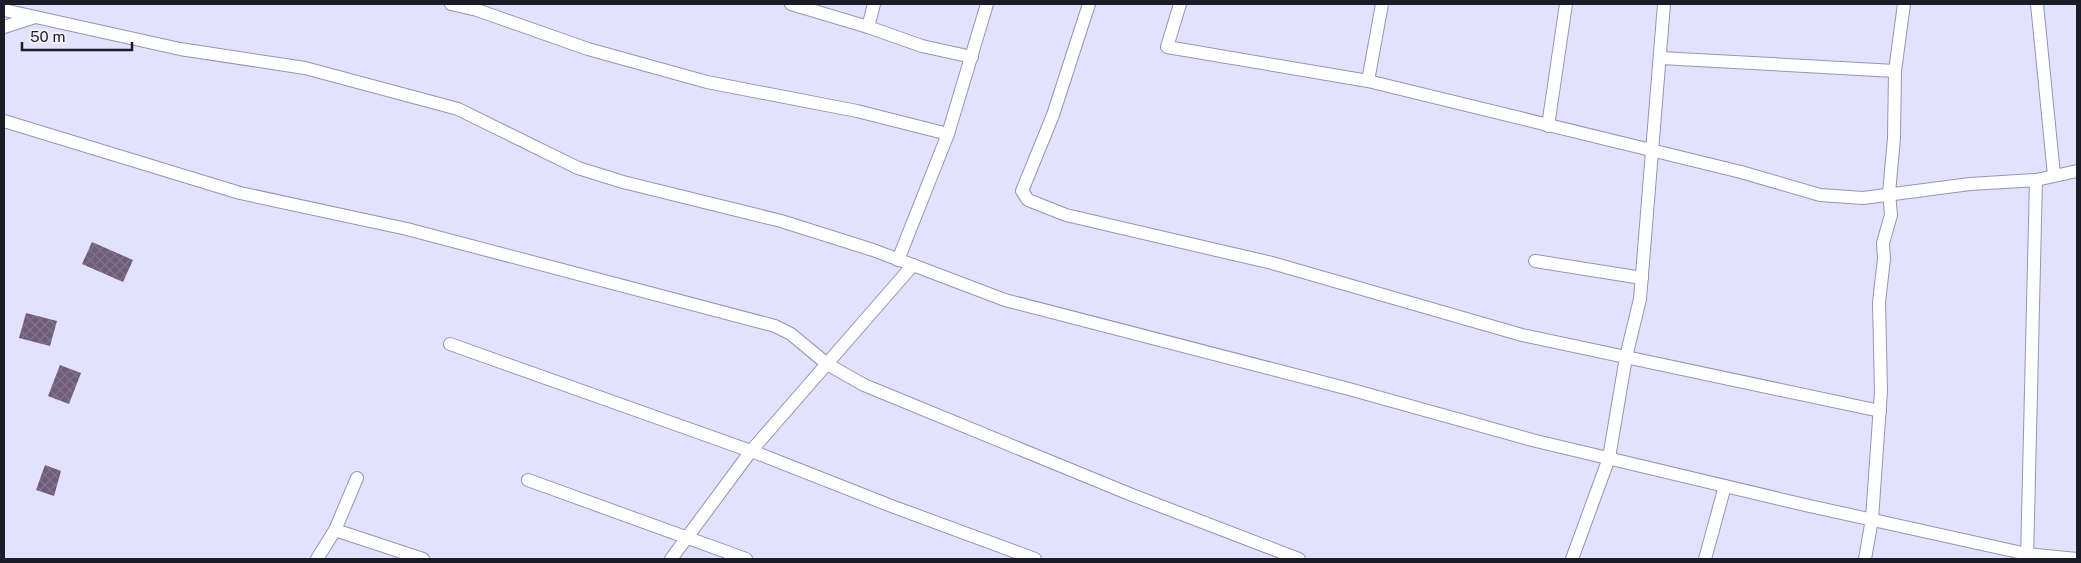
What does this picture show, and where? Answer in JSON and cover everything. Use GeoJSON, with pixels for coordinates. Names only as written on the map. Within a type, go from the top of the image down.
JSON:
{"type":"FeatureCollection","features":[{"type":"Feature","properties":{"kind":"street"},"geometry":{"type":"LineString","coordinates":[[451,4],[477,10],[588,50],[707,82],[857,111],[948,134]]}},
{"type":"Feature","properties":{"kind":"street"},"geometry":{"type":"LineString","coordinates":[[790,4],[868,27],[922,46],[972,57]]}},
{"type":"Feature","properties":{"kind":"street"},"geometry":{"type":"LineString","coordinates":[[868,27],[874,4]]}},
{"type":"Feature","properties":{"kind":"street"},"geometry":{"type":"LineString","coordinates":[[898,260],[948,134],[988,4]]}},
{"type":"Feature","properties":{"kind":"street"},"geometry":{"type":"LineString","coordinates":[[1089,4],[1054,116],[1022,191],[1028,200],[1066,214],[1272,264],[1522,335],[1880,411]]}},
{"type":"Feature","properties":{"kind":"street"},"geometry":{"type":"LineString","coordinates":[[1180,4],[1167,47],[1368,81],[1652,150],[1820,195],[1863,198],[1889,193],[1970,184],[2036,180],[2077,171]]}},
{"type":"Feature","properties":{"kind":"street"},"geometry":{"type":"LineString","coordinates":[[1368,81],[1382,4]]}},
{"type":"Feature","properties":{"kind":"street"},"geometry":{"type":"LineString","coordinates":[[1548,126],[1566,4]]}},
{"type":"Feature","properties":{"kind":"street"},"geometry":{"type":"LineString","coordinates":[[1572,559],[1609,458],[1642,278],[1664,4]]}},
{"type":"Feature","properties":{"kind":"street"},"geometry":{"type":"LineString","coordinates":[[1865,559],[1872,519],[1880,411],[1879,302],[1883,268],[1883,243],[1891,215],[1889,193],[1894,138],[1895,71],[1904,4]]}},
{"type":"Feature","properties":{"kind":"street"},"geometry":{"type":"LineString","coordinates":[[2037,4],[2054,175]]}},
{"type":"Feature","properties":{"kind":"street"},"geometry":{"type":"LineString","coordinates":[[4,10],[180,49],[305,68],[458,109],[578,168],[623,182],[781,221],[913,265],[1005,300],[1349,389],[1536,441],[2027,557],[2077,559]]}},
{"type":"Feature","properties":{"kind":"street"},"geometry":{"type":"LineString","coordinates":[[4,27],[37,17]]}},
{"type":"Feature","properties":{"kind":"street"},"geometry":{"type":"LineString","coordinates":[[1661,58],[1895,71]]}},
{"type":"Feature","properties":{"kind":"street"},"geometry":{"type":"LineString","coordinates":[[4,120],[240,193],[407,229],[775,326],[791,334],[828,364],[864,385],[921,410],[1299,559]]}},
{"type":"Feature","properties":{"kind":"street"},"geometry":{"type":"LineString","coordinates":[[2027,557],[2036,180]]}},
{"type":"Feature","properties":{"kind":"street"},"geometry":{"type":"LineString","coordinates":[[1536,262],[1642,278]]}},
{"type":"Feature","properties":{"kind":"street"},"geometry":{"type":"LineString","coordinates":[[672,559],[751,451],[913,265]]}},
{"type":"Feature","properties":{"kind":"street"},"geometry":{"type":"LineString","coordinates":[[450,344],[751,451],[894,507],[1035,559]]}},
{"type":"Feature","properties":{"kind":"street"},"geometry":{"type":"LineString","coordinates":[[317,559],[334,530],[357,478]]}},
{"type":"Feature","properties":{"kind":"street"},"geometry":{"type":"LineString","coordinates":[[528,480],[746,559]]}},
{"type":"Feature","properties":{"kind":"street"},"geometry":{"type":"LineString","coordinates":[[1705,559],[1725,486]]}},
{"type":"Feature","properties":{"kind":"street"},"geometry":{"type":"LineString","coordinates":[[334,530],[423,559]]}},
{"type":"Feature","properties":{"kind":"building"},"geometry":{"type":"Polygon","coordinates":[[[92,242],[133,260],[123,282],[82,264],[92,242]]]}},
{"type":"Feature","properties":{"kind":"building"},"geometry":{"type":"Polygon","coordinates":[[[26,313],[57,321],[50,346],[19,338],[26,313]]]}},
{"type":"Feature","properties":{"kind":"building"},"geometry":{"type":"Polygon","coordinates":[[[60,365],[81,373],[69,404],[48,396],[60,365]]]}},
{"type":"Feature","properties":{"kind":"building"},"geometry":{"type":"Polygon","coordinates":[[[45,465],[61,471],[54,496],[36,490],[45,465]]]}}]}
